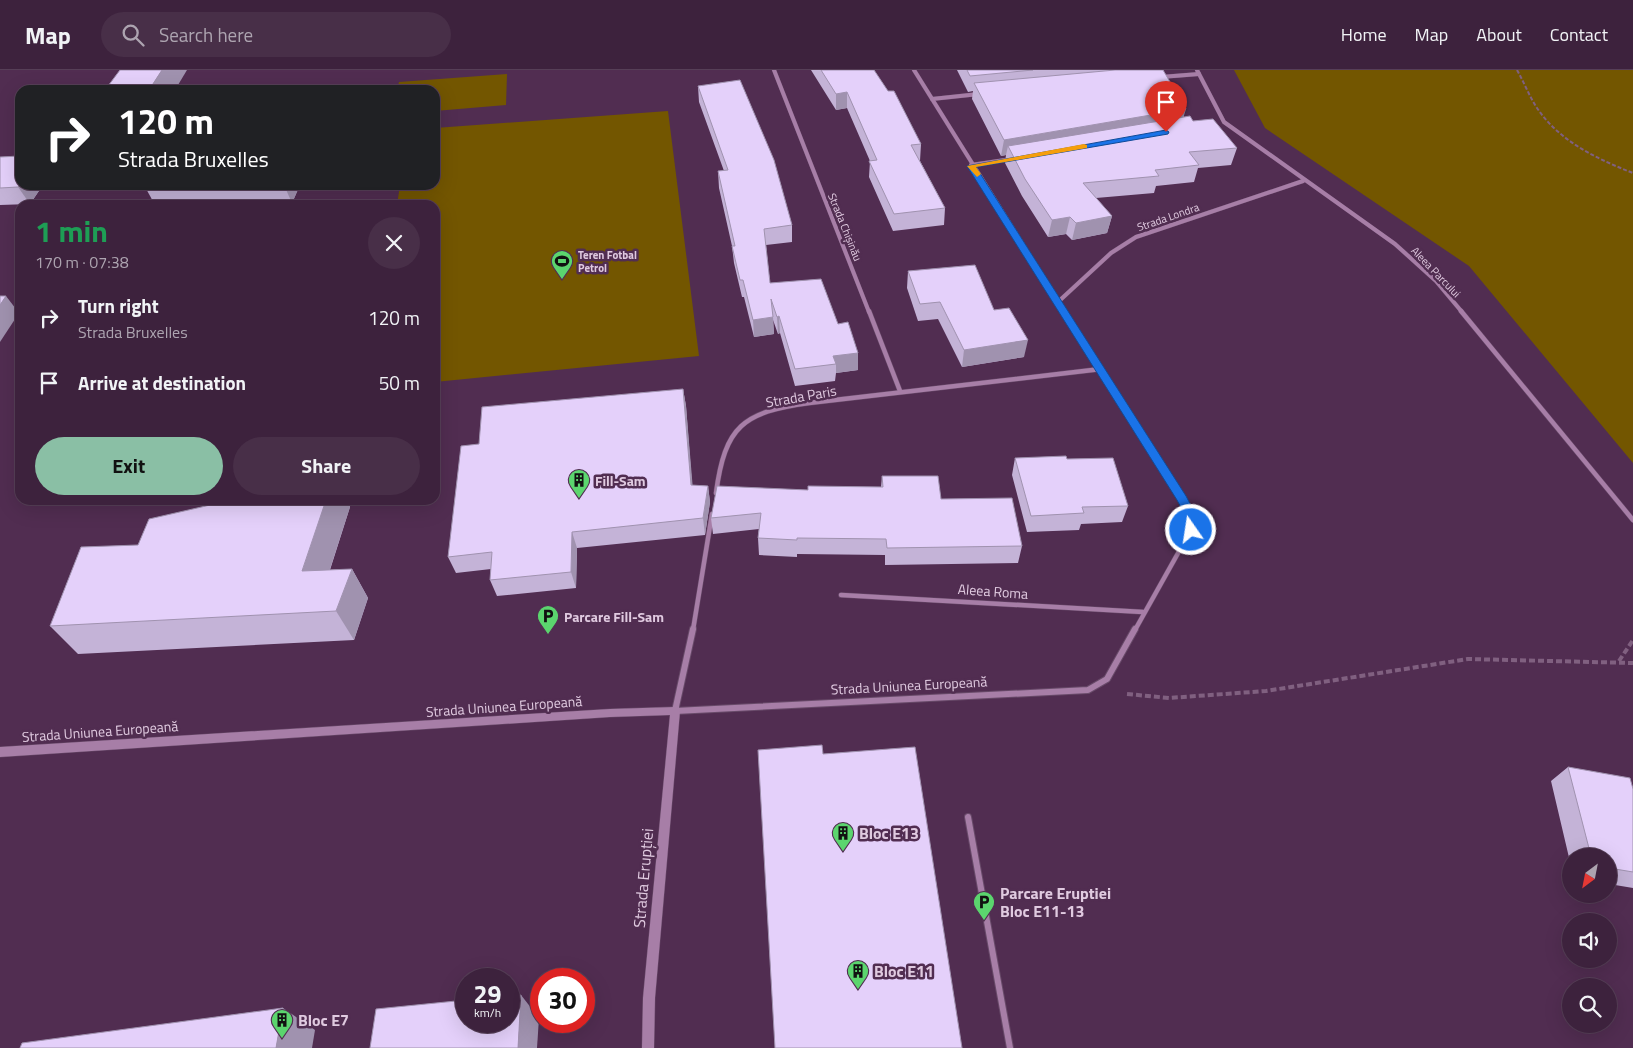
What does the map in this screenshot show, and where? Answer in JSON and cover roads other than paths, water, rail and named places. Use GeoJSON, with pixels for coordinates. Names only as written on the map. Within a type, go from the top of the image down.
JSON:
{"type":"FeatureCollection","features":[{"type":"Feature","properties":{"kind":"street","name":"Strada Chișinău"},"geometry":{"type":"LineString","coordinates":[[774,70],[900,391]]}},
{"type":"Feature","properties":{"kind":"street"},"geometry":{"type":"LineString","coordinates":[[914,70],[971,166],[1101,369],[1190,513],[1191,530],[1143,612]]}},
{"type":"Feature","properties":{"kind":"street"},"geometry":{"type":"LineString","coordinates":[[1159,77],[1198,72]]}},
{"type":"Feature","properties":{"kind":"street","name":"Aleea Parcului"},"geometry":{"type":"LineString","coordinates":[[1198,72],[1224,122],[1395,244],[1436,281],[1633,520]]}},
{"type":"Feature","properties":{"kind":"street"},"geometry":{"type":"LineString","coordinates":[[932,99],[981,94]]}},
{"type":"Feature","properties":{"kind":"street"},"geometry":{"type":"LineString","coordinates":[[1214,124],[1224,122]]}},
{"type":"Feature","properties":{"kind":"street"},"geometry":{"type":"LineString","coordinates":[[971,166],[1020,157]]}},
{"type":"Feature","properties":{"kind":"street","name":"Strada Londra"},"geometry":{"type":"LineString","coordinates":[[1058,302],[1111,253],[1136,237],[1303,180]]}},
{"type":"Feature","properties":{"kind":"street","name":"Strada Paris"},"geometry":{"type":"LineString","coordinates":[[715,498],[720,469],[729,440],[739,427],[756,416],[781,408],[900,391],[1101,369]]}},
{"type":"Feature","properties":{"kind":"street"},"geometry":{"type":"LineString","coordinates":[[675,711],[694,624],[713,508]]}},
{"type":"Feature","properties":{"kind":"street","name":"Aleea Roma"},"geometry":{"type":"LineString","coordinates":[[840,595],[1143,612]]}},
{"type":"Feature","properties":{"kind":"street","name":"Strada Uniunea Europeană"},"geometry":{"type":"LineString","coordinates":[[0,752],[610,713],[1088,690],[1107,679],[1143,612]]}},
{"type":"Feature","properties":{"kind":"street","name":"Strada Erupției"},"geometry":{"type":"LineString","coordinates":[[648,1048],[649,998],[675,711]]}},
{"type":"Feature","properties":{"kind":"street"},"geometry":{"type":"LineString","coordinates":[[968,817],[1010,1048]]}},
{"type":"Feature","properties":{"kind":"place","name":"Teren Fotbal Petrol"},"geometry":{"type":"Point","coordinates":[562,280]}},
{"type":"Feature","properties":{"kind":"place","name":"Fill-Sam"},"geometry":{"type":"Point","coordinates":[579,499]}},
{"type":"Feature","properties":{"kind":"place","name":"Parcare Fill-Sam"},"geometry":{"type":"Point","coordinates":[548,635]}},
{"type":"Feature","properties":{"kind":"place","name":"Bloc E13"},"geometry":{"type":"Point","coordinates":[843,852]}},
{"type":"Feature","properties":{"kind":"place","name":"Parcare Eruptiei Bloc E11-13"},"geometry":{"type":"Point","coordinates":[984,921]}},
{"type":"Feature","properties":{"kind":"place","name":"Bloc E11"},"geometry":{"type":"Point","coordinates":[858,990]}},
{"type":"Feature","properties":{"kind":"place","name":"Bloc E7"},"geometry":{"type":"Point","coordinates":[282,1039]}}]}
